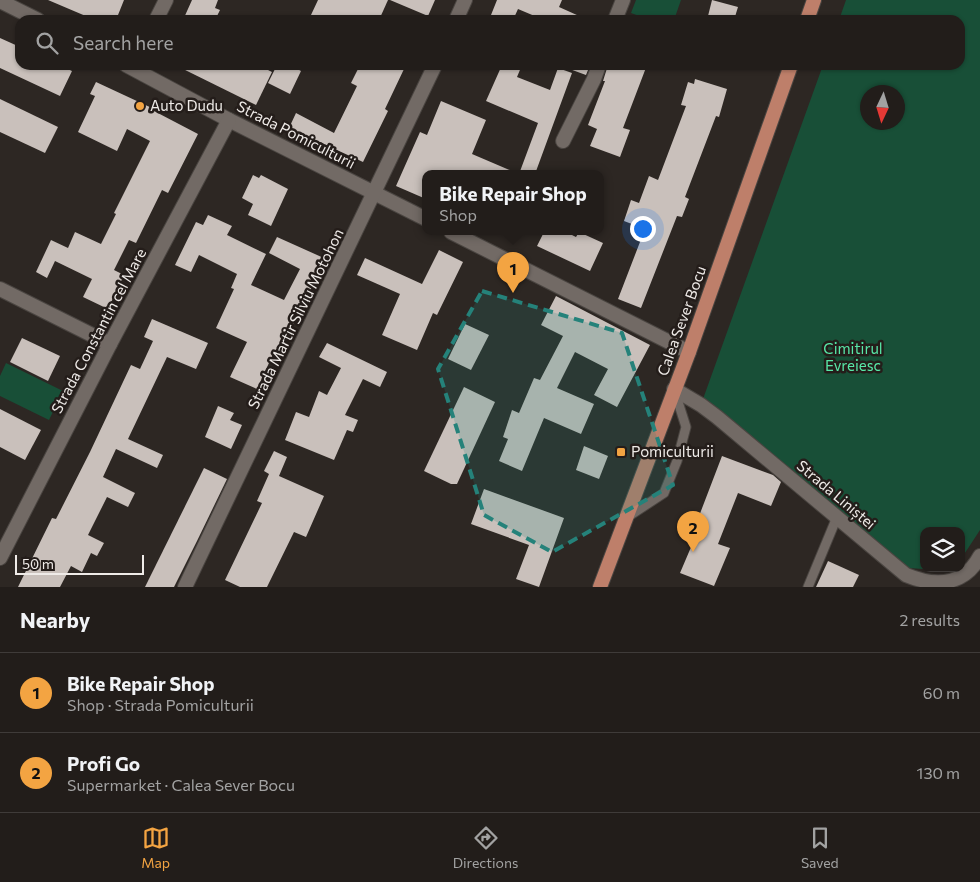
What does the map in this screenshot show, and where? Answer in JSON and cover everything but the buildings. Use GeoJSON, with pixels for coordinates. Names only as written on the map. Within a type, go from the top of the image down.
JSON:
{"type":"FeatureCollection","features":[{"type":"Feature","properties":{"kind":"main road"},"geometry":{"type":"LineString","coordinates":[[809,15],[814,0]]}},
{"type":"Feature","properties":{"kind":"main road","name":"Calea Sever Bocu"},"geometry":{"type":"LineString","coordinates":[[600,587],[689,352],[789,70]]}},
{"type":"Feature","properties":{"kind":"street"},"geometry":{"type":"LineString","coordinates":[[158,15],[166,0]]}},
{"type":"Feature","properties":{"kind":"street"},"geometry":{"type":"LineString","coordinates":[[458,15],[466,0]]}},
{"type":"Feature","properties":{"kind":"street"},"geometry":{"type":"LineString","coordinates":[[617,15],[623,0]]}},
{"type":"Feature","properties":{"kind":"street"},"geometry":{"type":"LineString","coordinates":[[0,1],[28,15]]}},
{"type":"Feature","properties":{"kind":"street","name":"Strada Pomiculturii"},"geometry":{"type":"LineString","coordinates":[[138,70],[229,120],[422,217]]}},
{"type":"Feature","properties":{"kind":"street","name":"Strada Martir Silviu Motohon"},"geometry":{"type":"LineString","coordinates":[[185,587],[375,194],[433,70]]}},
{"type":"Feature","properties":{"kind":"street"},"geometry":{"type":"LineString","coordinates":[[563,141],[597,70]]}},
{"type":"Feature","properties":{"kind":"street","name":"Strada Constantin cel Mare"},"geometry":{"type":"LineString","coordinates":[[0,557],[229,120]]}},
{"type":"Feature","properties":{"kind":"street"},"geometry":{"type":"LineString","coordinates":[[457,235],[689,352]]}},
{"type":"Feature","properties":{"kind":"street"},"geometry":{"type":"LineString","coordinates":[[0,289],[110,344]]}},
{"type":"Feature","properties":{"kind":"street","name":"Strada Liniștei"},"geometry":{"type":"LineString","coordinates":[[674,389],[717,417],[899,570],[915,579],[944,583],[956,580],[966,575],[980,556]]}},
{"type":"Feature","properties":{"kind":"lane"},"geometry":{"type":"LineString","coordinates":[[626,518],[664,493],[677,461],[686,428],[674,389]]}},
{"type":"Feature","properties":{"kind":"lane"},"geometry":{"type":"LineString","coordinates":[[808,587],[837,517]]}},
{"type":"Feature","properties":{"kind":"highlighted area"},"geometry":{"type":"Polygon","coordinates":[[[482,291],[622,333],[673,485],[552,552],[484,515],[438,369],[482,291]]]}},
{"type":"Feature","properties":{"kind":"green space"},"geometry":{"type":"Polygon","coordinates":[[[636,0],[681,0],[676,15],[636,15],[631,13],[636,0]]]}},
{"type":"Feature","properties":{"kind":"green space","name":"Cimitirul Evreiesc"},"geometry":{"type":"Polygon","coordinates":[[[846,0],[980,0],[980,530],[965,553],[965,527],[920,527],[920,569],[908,568],[703,399],[821,70],[965,70],[965,15],[841,15],[846,0]]]}},
{"type":"Feature","properties":{"kind":"green space"},"geometry":{"type":"Polygon","coordinates":[[[6,363],[63,391],[49,420],[0,396],[0,376],[6,363]]]}},
{"type":"Feature","properties":{"kind":"place","name":"Auto Dudu"},"geometry":{"type":"Point","coordinates":[140,106]}},
{"type":"Feature","properties":{"kind":"place","name":"Bike Repair Shop"},"geometry":{"type":"Point","coordinates":[513,293]}},
{"type":"Feature","properties":{"kind":"place","name":"Pomiculturii"},"geometry":{"type":"Point","coordinates":[621,452]}},
{"type":"Feature","properties":{"kind":"place","name":"Profi Go"},"geometry":{"type":"Point","coordinates":[693,552]}}]}
